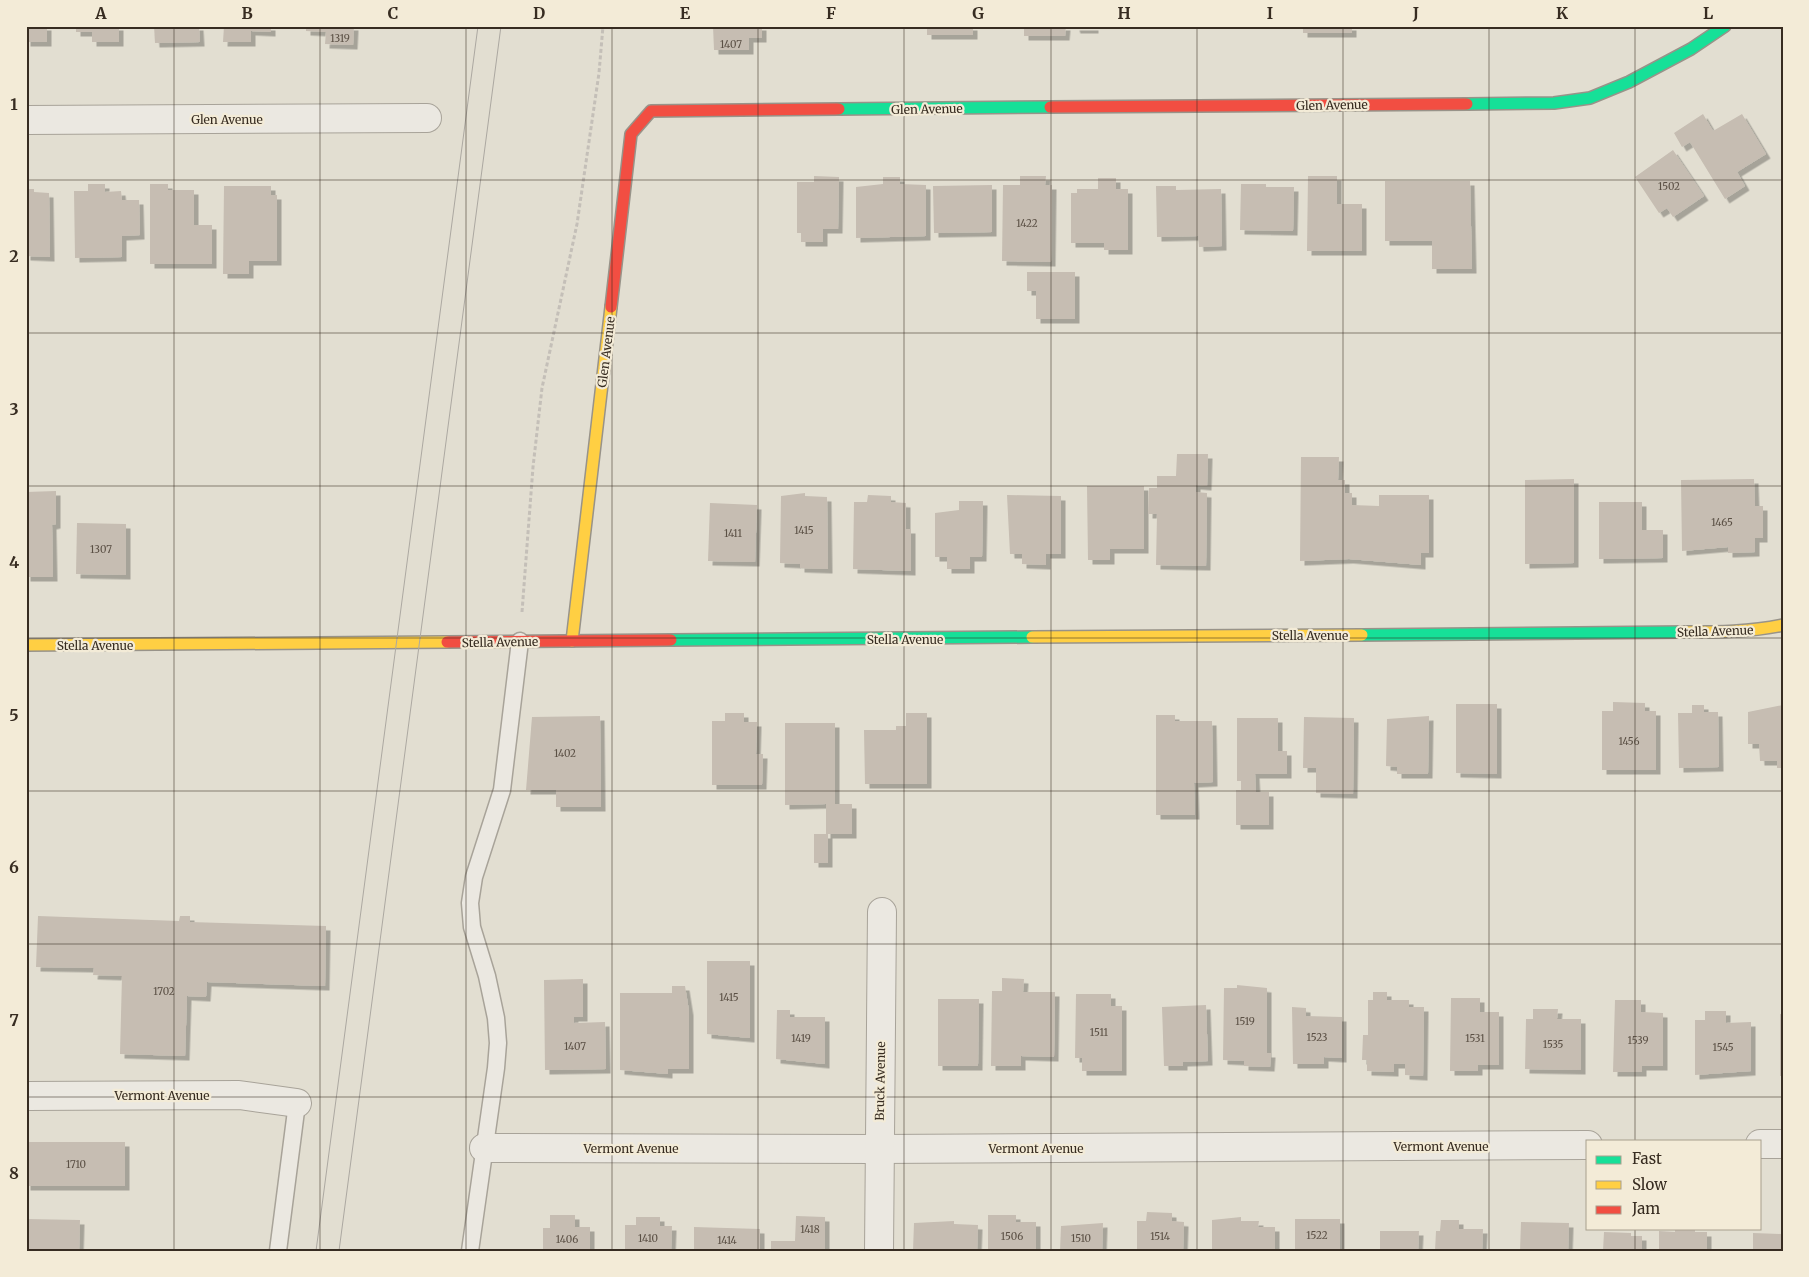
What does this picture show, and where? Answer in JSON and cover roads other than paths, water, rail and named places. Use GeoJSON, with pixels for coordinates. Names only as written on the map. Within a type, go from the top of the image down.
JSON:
{"type":"FeatureCollection","features":[{"type":"Feature","properties":{"kind":"street","name":"Glen Avenue"},"geometry":{"type":"LineString","coordinates":[[572,642],[631,134],[651,111],[1554,103],[1590,98],[1629,82],[1691,49],[1725,26]]}},
{"type":"Feature","properties":{"kind":"street","name":"Glen Avenue"},"geometry":{"type":"LineString","coordinates":[[26,120],[427,118]]}},
{"type":"Feature","properties":{"kind":"street","name":"Stella Avenue"},"geometry":{"type":"LineString","coordinates":[[26,645],[1726,632],[1783,625]]}},
{"type":"Feature","properties":{"kind":"street","name":"Bruck Avenue"},"geometry":{"type":"LineString","coordinates":[[879,1251],[882,912]]}},
{"type":"Feature","properties":{"kind":"street","name":"Vermont Avenue"},"geometry":{"type":"LineString","coordinates":[[26,1096],[239,1095],[297,1103]]}},
{"type":"Feature","properties":{"kind":"street"},"geometry":{"type":"LineString","coordinates":[[1762,1144],[1783,1144]]}},
{"type":"Feature","properties":{"kind":"street","name":"Vermont Avenue"},"geometry":{"type":"LineString","coordinates":[[484,1148],[879,1149],[1586,1145]]}},
{"type":"Feature","properties":{"kind":"lane"},"geometry":{"type":"LineString","coordinates":[[470,1251],[498,1042],[496,1018],[487,976],[472,927],[470,903],[474,878],[502,790],[520,642]]}},
{"type":"Feature","properties":{"kind":"lane"},"geometry":{"type":"LineString","coordinates":[[278,1251],[297,1103]]}},
{"type":"Feature","properties":{"kind":"tram line"},"geometry":{"type":"LineString","coordinates":[[316,1251],[478,26]]}},
{"type":"Feature","properties":{"kind":"tram line"},"geometry":{"type":"LineString","coordinates":[[339,1251],[501,26]]}}]}
